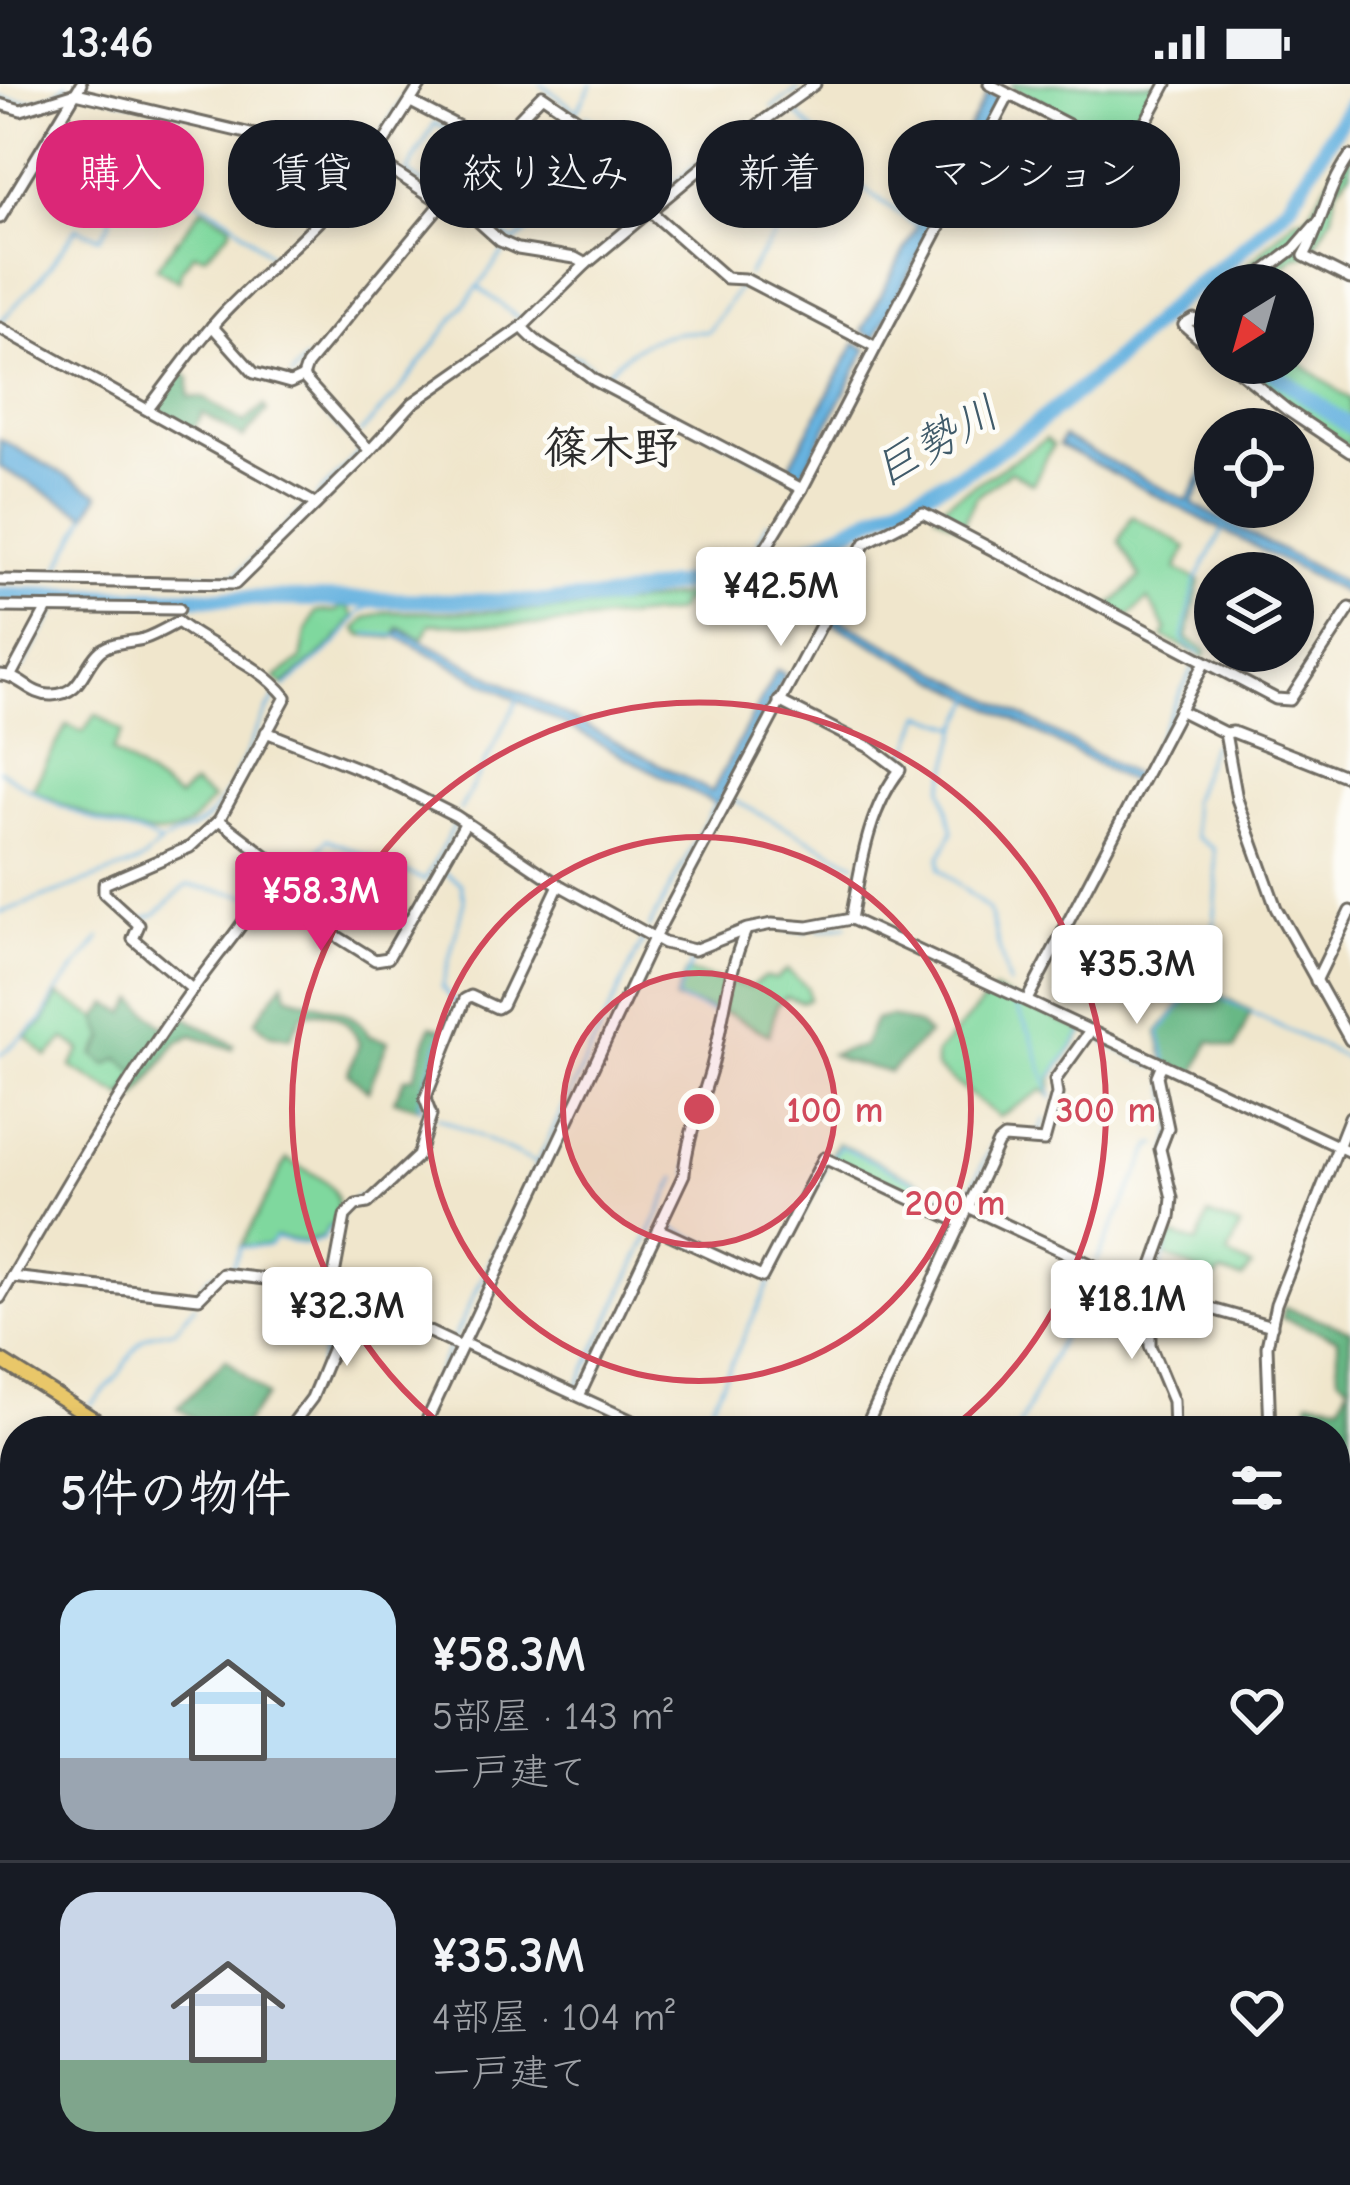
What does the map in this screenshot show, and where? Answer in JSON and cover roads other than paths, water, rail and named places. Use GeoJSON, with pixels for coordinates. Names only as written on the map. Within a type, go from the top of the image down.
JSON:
{"type":"FeatureCollection","features":[{"type":"Feature","properties":{"kind":"main road"},"geometry":{"type":"LineString","coordinates":[[0,1360],[89,1416]]}},
{"type":"Feature","properties":{"kind":"street"},"geometry":{"type":"LineString","coordinates":[[396,122],[421,84]]}},
{"type":"Feature","properties":{"kind":"street"},"geometry":{"type":"LineString","coordinates":[[672,191],[815,84]]}},
{"type":"Feature","properties":{"kind":"street"},"geometry":{"type":"LineString","coordinates":[[989,84],[1117,151],[1129,152],[1166,84]]}},
{"type":"Feature","properties":{"kind":"street"},"geometry":{"type":"LineString","coordinates":[[0,218],[78,89]]}},
{"type":"Feature","properties":{"kind":"street"},"geometry":{"type":"LineString","coordinates":[[0,104],[20,110],[78,89],[228,127]]}},
{"type":"Feature","properties":{"kind":"street"},"geometry":{"type":"LineString","coordinates":[[518,120],[542,95],[580,120]]}},
{"type":"Feature","properties":{"kind":"street"},"geometry":{"type":"LineString","coordinates":[[764,551],[802,489],[1010,95]]}},
{"type":"Feature","properties":{"kind":"street"},"geometry":{"type":"LineString","coordinates":[[411,102],[449,120]]}},
{"type":"Feature","properties":{"kind":"street"},"geometry":{"type":"LineString","coordinates":[[1350,156],[1331,182],[1304,256],[1350,279]]}},
{"type":"Feature","properties":{"kind":"street"},"geometry":{"type":"LineString","coordinates":[[1274,264],[1315,225]]}},
{"type":"Feature","properties":{"kind":"street"},"geometry":{"type":"LineString","coordinates":[[148,410],[212,326],[309,228]]}},
{"type":"Feature","properties":{"kind":"street"},"geometry":{"type":"LineString","coordinates":[[212,326],[254,373],[290,382],[303,376],[307,365],[421,228]]}},
{"type":"Feature","properties":{"kind":"street"},"geometry":{"type":"LineString","coordinates":[[486,228],[518,249],[586,264]]}},
{"type":"Feature","properties":{"kind":"street"},"geometry":{"type":"LineString","coordinates":[[0,580],[235,584],[413,403],[522,327],[629,228]]}},
{"type":"Feature","properties":{"kind":"street"},"geometry":{"type":"LineString","coordinates":[[669,228],[726,278],[746,279],[876,347]]}},
{"type":"Feature","properties":{"kind":"street"},"geometry":{"type":"LineString","coordinates":[[522,327],[539,347],[578,365],[594,380],[802,489]]}},
{"type":"Feature","properties":{"kind":"street"},"geometry":{"type":"LineString","coordinates":[[0,328],[316,504]]}},
{"type":"Feature","properties":{"kind":"street"},"geometry":{"type":"LineString","coordinates":[[303,376],[312,392],[369,450]]}},
{"type":"Feature","properties":{"kind":"street"},"geometry":{"type":"LineString","coordinates":[[1255,384],[1350,452]]}},
{"type":"Feature","properties":{"kind":"street"},"geometry":{"type":"LineString","coordinates":[[429,1416],[655,938],[860,548],[923,513],[1194,659]]}},
{"type":"Feature","properties":{"kind":"street"},"geometry":{"type":"LineString","coordinates":[[178,622],[180,583]]}},
{"type":"Feature","properties":{"kind":"street"},"geometry":{"type":"LineString","coordinates":[[0,607],[179,609]]}},
{"type":"Feature","properties":{"kind":"street"},"geometry":{"type":"LineString","coordinates":[[47,608],[6,675],[46,695],[68,692],[82,682],[97,654],[108,646],[148,638],[178,622]]}},
{"type":"Feature","properties":{"kind":"street"},"geometry":{"type":"LineString","coordinates":[[1314,663],[1350,608]]}},
{"type":"Feature","properties":{"kind":"street"},"geometry":{"type":"LineString","coordinates":[[178,622],[244,659],[286,697],[219,820],[174,856],[104,884],[104,893],[139,925],[133,938],[192,989]]}},
{"type":"Feature","properties":{"kind":"street"},"geometry":{"type":"LineString","coordinates":[[1027,1000],[1200,672]]}},
{"type":"Feature","properties":{"kind":"street"},"geometry":{"type":"LineString","coordinates":[[1220,672],[1276,699],[1290,700],[1308,672]]}},
{"type":"Feature","properties":{"kind":"street"},"geometry":{"type":"LineString","coordinates":[[779,700],[871,748],[900,770],[885,788],[865,844],[851,919]]}},
{"type":"Feature","properties":{"kind":"street"},"geometry":{"type":"LineString","coordinates":[[1179,710],[1225,733],[1233,732],[1350,778]]}},
{"type":"Feature","properties":{"kind":"street"},"geometry":{"type":"LineString","coordinates":[[266,732],[377,776],[466,822],[560,885],[655,938],[694,950],[772,924],[808,927],[851,919],[1350,1152]]}},
{"type":"Feature","properties":{"kind":"street"},"geometry":{"type":"LineString","coordinates":[[1225,733],[1252,848],[1290,938],[1350,1040]]}},
{"type":"Feature","properties":{"kind":"street"},"geometry":{"type":"LineString","coordinates":[[0,1298],[164,1026],[237,931],[257,897],[266,856],[219,820]]}},
{"type":"Feature","properties":{"kind":"street"},"geometry":{"type":"LineString","coordinates":[[257,897],[282,902],[375,960],[388,958],[466,822]]}},
{"type":"Feature","properties":{"kind":"street"},"geometry":{"type":"LineString","coordinates":[[298,1416],[312,1398],[339,1333],[334,1287],[345,1216],[356,1205],[368,1203],[418,1156],[431,1115],[425,1099],[465,998],[502,1006],[560,885]]}},
{"type":"Feature","properties":{"kind":"street"},"geometry":{"type":"LineString","coordinates":[[1316,981],[1350,910]]}},
{"type":"Feature","properties":{"kind":"street"},"geometry":{"type":"LineString","coordinates":[[579,1396],[684,1174],[686,1148],[713,1063],[733,959],[747,929]]}},
{"type":"Feature","properties":{"kind":"street"},"geometry":{"type":"LineString","coordinates":[[871,1416],[998,1143],[1004,1138],[1044,1141],[1057,1094],[1055,1080],[1091,1030]]}},
{"type":"Feature","properties":{"kind":"street"},"geometry":{"type":"LineString","coordinates":[[1162,1064],[1157,1076],[1168,1128],[1160,1148],[1172,1198],[1148,1291],[1150,1346],[1173,1401],[1174,1416]]}},
{"type":"Feature","properties":{"kind":"street"},"geometry":{"type":"LineString","coordinates":[[1269,1416],[1267,1346],[1276,1304],[1350,1117]]}},
{"type":"Feature","properties":{"kind":"street"},"geometry":{"type":"LineString","coordinates":[[658,1229],[762,1277],[824,1158],[961,1223]]}},
{"type":"Feature","properties":{"kind":"street"},"geometry":{"type":"LineString","coordinates":[[968,1207],[1148,1291],[1271,1326]]}},
{"type":"Feature","properties":{"kind":"street"},"geometry":{"type":"LineString","coordinates":[[12,1277],[199,1298],[223,1274],[334,1287],[622,1416]]}},
{"type":"Feature","properties":{"kind":"water"},"geometry":{"type":"Polygon","coordinates":[[[987,93],[1000,100],[989,120],[973,120],[987,93]]]}},
{"type":"Feature","properties":{"kind":"water"},"geometry":{"type":"Polygon","coordinates":[[[916,228],[933,228],[875,338],[862,331],[916,228]]]}},
{"type":"Feature","properties":{"kind":"water"},"geometry":{"type":"Polygon","coordinates":[[[855,343],[867,349],[799,480],[786,473],[855,343]]]}},
{"type":"Feature","properties":{"kind":"water"},"geometry":{"type":"Polygon","coordinates":[[[1063,437],[1187,501],[1194,488],[1194,515],[1059,445],[1063,437]]]}},
{"type":"Feature","properties":{"kind":"water"},"geometry":{"type":"Polygon","coordinates":[[[0,439],[99,494],[87,515],[0,467],[0,439]]]}},
{"type":"Feature","properties":{"kind":"water"},"geometry":{"type":"Polygon","coordinates":[[[1219,528],[1238,528],[1284,552],[1265,552],[1219,528]]]}},
{"type":"Feature","properties":{"kind":"water"},"geometry":{"type":"Polygon","coordinates":[[[1314,567],[1350,586],[1348,595],[1314,577],[1314,567]]]}},
{"type":"Feature","properties":{"kind":"water"},"geometry":{"type":"Polygon","coordinates":[[[834,616],[1138,777],[1134,784],[830,622],[834,616]]]}},
{"type":"Feature","properties":{"kind":"water"},"geometry":{"type":"Polygon","coordinates":[[[400,629],[712,792],[777,670],[785,674],[717,805],[396,636],[400,629]]]}},
{"type":"Feature","properties":{"kind":"waterway"},"geometry":{"type":"LineString","coordinates":[[0,97],[36,100],[67,84]]}},
{"type":"Feature","properties":{"kind":"waterway"},"geometry":{"type":"LineString","coordinates":[[390,120],[412,84]]}},
{"type":"Feature","properties":{"kind":"waterway"},"geometry":{"type":"LineString","coordinates":[[541,84],[577,111],[592,84]]}},
{"type":"Feature","properties":{"kind":"waterway"},"geometry":{"type":"LineString","coordinates":[[772,108],[798,90]]}},
{"type":"Feature","properties":{"kind":"waterway"},"geometry":{"type":"LineString","coordinates":[[90,92],[228,123]]}},
{"type":"Feature","properties":{"kind":"waterway","name":"巨勢川"},"geometry":{"type":"LineString","coordinates":[[0,595],[543,602],[614,598],[762,566],[963,473],[1029,430],[1104,370],[1290,203],[1350,105]]}},
{"type":"Feature","properties":{"kind":"waterway"},"geometry":{"type":"LineString","coordinates":[[792,108],[803,120]]}},
{"type":"Feature","properties":{"kind":"waterway"},"geometry":{"type":"LineString","coordinates":[[586,116],[593,120]]}},
{"type":"Feature","properties":{"kind":"waterway"},"geometry":{"type":"LineString","coordinates":[[420,150],[407,173],[420,181]]}},
{"type":"Feature","properties":{"kind":"waterway"},"geometry":{"type":"LineString","coordinates":[[672,184],[696,166]]}},
{"type":"Feature","properties":{"kind":"waterway"},"geometry":{"type":"LineString","coordinates":[[748,275],[790,219],[842,173],[888,206]]}},
{"type":"Feature","properties":{"kind":"waterway"},"geometry":{"type":"LineString","coordinates":[[204,204],[230,219],[270,256]]}},
{"type":"Feature","properties":{"kind":"waterway"},"geometry":{"type":"LineString","coordinates":[[0,322],[41,278],[77,228]]}},
{"type":"Feature","properties":{"kind":"waterway"},"geometry":{"type":"LineString","coordinates":[[77,228],[100,238],[107,228]]}},
{"type":"Feature","properties":{"kind":"waterway"},"geometry":{"type":"LineString","coordinates":[[494,228],[515,242],[532,228]]}},
{"type":"Feature","properties":{"kind":"waterway"},"geometry":{"type":"LineString","coordinates":[[360,433],[397,394],[504,252]]}},
{"type":"Feature","properties":{"kind":"waterway"},"geometry":{"type":"LineString","coordinates":[[560,352],[581,358],[602,377],[649,341],[676,333],[708,332],[741,285]]}},
{"type":"Feature","properties":{"kind":"waterway"},"geometry":{"type":"LineString","coordinates":[[478,287],[521,320]]}},
{"type":"Feature","properties":{"kind":"waterway"},"geometry":{"type":"LineString","coordinates":[[292,376],[306,359]]}},
{"type":"Feature","properties":{"kind":"waterway"},"geometry":{"type":"LineString","coordinates":[[613,384],[786,473]]}},
{"type":"Feature","properties":{"kind":"waterway"},"geometry":{"type":"LineString","coordinates":[[1290,384],[1350,427]]}},
{"type":"Feature","properties":{"kind":"waterway"},"geometry":{"type":"LineString","coordinates":[[300,386],[361,451],[316,497]]}},
{"type":"Feature","properties":{"kind":"waterway"},"geometry":{"type":"LineString","coordinates":[[164,578],[169,574],[235,576],[307,505]]}},
{"type":"Feature","properties":{"kind":"waterway"},"geometry":{"type":"LineString","coordinates":[[55,575],[87,515]]}},
{"type":"Feature","properties":{"kind":"waterway"},"geometry":{"type":"LineString","coordinates":[[758,542],[768,522]]}},
{"type":"Feature","properties":{"kind":"waterway"},"geometry":{"type":"LineString","coordinates":[[1211,552],[1224,528]]}},
{"type":"Feature","properties":{"kind":"waterway"},"geometry":{"type":"LineString","coordinates":[[820,543],[824,554]]}},
{"type":"Feature","properties":{"kind":"waterway"},"geometry":{"type":"LineString","coordinates":[[827,561],[830,576]]}},
{"type":"Feature","properties":{"kind":"waterway"},"geometry":{"type":"LineString","coordinates":[[1194,589],[1183,638],[1194,649]]}},
{"type":"Feature","properties":{"kind":"waterway"},"geometry":{"type":"LineString","coordinates":[[285,687],[337,643],[360,612],[387,599]]}},
{"type":"Feature","properties":{"kind":"waterway"},"geometry":{"type":"LineString","coordinates":[[21,670],[54,612]]}},
{"type":"Feature","properties":{"kind":"waterway"},"geometry":{"type":"LineString","coordinates":[[367,634],[399,636]]}},
{"type":"Feature","properties":{"kind":"waterway"},"geometry":{"type":"LineString","coordinates":[[1138,777],[1194,666]]}},
{"type":"Feature","properties":{"kind":"waterway"},"geometry":{"type":"LineString","coordinates":[[0,913],[135,864],[163,841],[206,819],[232,784],[278,694]]}},
{"type":"Feature","properties":{"kind":"waterway"},"geometry":{"type":"LineString","coordinates":[[901,760],[922,715],[959,727],[975,697]]}},
{"type":"Feature","properties":{"kind":"waterway"},"geometry":{"type":"LineString","coordinates":[[460,810],[518,700]]}},
{"type":"Feature","properties":{"kind":"waterway"},"geometry":{"type":"LineString","coordinates":[[1188,706],[1219,723]]}},
{"type":"Feature","properties":{"kind":"waterway"},"geometry":{"type":"LineString","coordinates":[[959,727],[943,788],[953,831],[940,857],[940,869],[989,910],[1009,985]]}},
{"type":"Feature","properties":{"kind":"waterway"},"geometry":{"type":"LineString","coordinates":[[1167,1061],[1160,1032],[1211,971],[1204,949],[1214,927],[1214,849],[1196,837],[1191,802],[1212,745]]}},
{"type":"Feature","properties":{"kind":"waterway"},"geometry":{"type":"LineString","coordinates":[[0,770],[69,810],[159,843]]}},
{"type":"Feature","properties":{"kind":"waterway"},"geometry":{"type":"LineString","coordinates":[[735,801],[856,864]]}},
{"type":"Feature","properties":{"kind":"waterway"},"geometry":{"type":"LineString","coordinates":[[649,928],[715,804]]}},
{"type":"Feature","properties":{"kind":"waterway"},"geometry":{"type":"LineString","coordinates":[[872,838],[883,808]]}},
{"type":"Feature","properties":{"kind":"waterway"},"geometry":{"type":"LineString","coordinates":[[280,899],[327,839],[425,880],[455,824]]}},
{"type":"Feature","properties":{"kind":"waterway"},"geometry":{"type":"LineString","coordinates":[[857,915],[865,870]]}},
{"type":"Feature","properties":{"kind":"waterway"},"geometry":{"type":"LineString","coordinates":[[424,1110],[418,1105],[457,1005],[442,987],[464,901],[461,884],[443,871]]}},
{"type":"Feature","properties":{"kind":"waterway"},"geometry":{"type":"LineString","coordinates":[[141,919],[155,915],[187,885],[251,896]]}},
{"type":"Feature","properties":{"kind":"waterway"},"geometry":{"type":"LineString","coordinates":[[818,930],[847,925]]}},
{"type":"Feature","properties":{"kind":"waterway"},"geometry":{"type":"LineString","coordinates":[[788,930],[808,931]]}},
{"type":"Feature","properties":{"kind":"waterway"},"geometry":{"type":"LineString","coordinates":[[453,1340],[645,936]]}},
{"type":"Feature","properties":{"kind":"waterway"},"geometry":{"type":"LineString","coordinates":[[0,1055],[42,1021],[56,993],[100,938]]}},
{"type":"Feature","properties":{"kind":"waterway"},"geometry":{"type":"LineString","coordinates":[[715,1013],[676,999],[695,955],[738,938]]}},
{"type":"Feature","properties":{"kind":"waterway"},"geometry":{"type":"LineString","coordinates":[[1200,988],[1350,1060]]}},
{"type":"Feature","properties":{"kind":"waterway"},"geometry":{"type":"LineString","coordinates":[[1011,999],[1031,1035],[1052,1098]]}},
{"type":"Feature","properties":{"kind":"waterway"},"geometry":{"type":"LineString","coordinates":[[1051,1077],[1082,1033]]}},
{"type":"Feature","properties":{"kind":"waterway"},"geometry":{"type":"LineString","coordinates":[[1105,1043],[1155,1067]]}},
{"type":"Feature","properties":{"kind":"waterway"},"geometry":{"type":"LineString","coordinates":[[707,1100],[720,1050]]}},
{"type":"Feature","properties":{"kind":"waterway"},"geometry":{"type":"LineString","coordinates":[[1165,1072],[1174,1127],[1168,1150],[1177,1181],[1175,1217]]}},
{"type":"Feature","properties":{"kind":"waterway"},"geometry":{"type":"LineString","coordinates":[[695,1138],[703,1111]]}},
{"type":"Feature","properties":{"kind":"waterway"},"geometry":{"type":"LineString","coordinates":[[438,1117],[534,1162]]}},
{"type":"Feature","properties":{"kind":"waterway"},"geometry":{"type":"LineString","coordinates":[[1014,1135],[1023,1132],[1037,1137],[1045,1119]]}},
{"type":"Feature","properties":{"kind":"waterway"},"geometry":{"type":"LineString","coordinates":[[832,1157],[840,1146],[963,1204],[999,1132],[1005,1134]]}},
{"type":"Feature","properties":{"kind":"waterway"},"geometry":{"type":"LineString","coordinates":[[1097,1261],[1152,1145],[1157,1144]]}},
{"type":"Feature","properties":{"kind":"waterway"},"geometry":{"type":"LineString","coordinates":[[689,1175],[691,1159]]}},
{"type":"Feature","properties":{"kind":"waterway"},"geometry":{"type":"LineString","coordinates":[[706,1416],[826,1165]]}},
{"type":"Feature","properties":{"kind":"waterway"},"geometry":{"type":"LineString","coordinates":[[577,1388],[676,1178]]}},
{"type":"Feature","properties":{"kind":"waterway"},"geometry":{"type":"LineString","coordinates":[[328,1280],[342,1211],[380,1185]]}},
{"type":"Feature","properties":{"kind":"waterway"},"geometry":{"type":"LineString","coordinates":[[687,1191],[668,1225],[761,1270]]}},
{"type":"Feature","properties":{"kind":"waterway"},"geometry":{"type":"LineString","coordinates":[[1156,1288],[1172,1226]]}},
{"type":"Feature","properties":{"kind":"waterway"},"geometry":{"type":"LineString","coordinates":[[231,1270],[241,1247],[269,1246],[275,1238],[306,1244],[323,1239],[334,1227]]}},
{"type":"Feature","properties":{"kind":"waterway"},"geometry":{"type":"LineString","coordinates":[[1024,1416],[1093,1270]]}},
{"type":"Feature","properties":{"kind":"waterway"},"geometry":{"type":"LineString","coordinates":[[197,1292],[211,1275],[220,1272]]}},
{"type":"Feature","properties":{"kind":"waterway"},"geometry":{"type":"LineString","coordinates":[[319,1370],[334,1332],[326,1292]]}},
{"type":"Feature","properties":{"kind":"waterway"},"geometry":{"type":"LineString","coordinates":[[1154,1332],[1156,1298]]}},
{"type":"Feature","properties":{"kind":"waterway"},"geometry":{"type":"LineString","coordinates":[[91,1405],[144,1338],[175,1330],[195,1305]]}},
{"type":"Feature","properties":{"kind":"waterway"},"geometry":{"type":"LineString","coordinates":[[417,1416],[449,1348]]}},
{"type":"Feature","properties":{"kind":"waterway"},"geometry":{"type":"LineString","coordinates":[[291,1416],[314,1384]]}},
{"type":"Feature","properties":{"kind":"waterway"},"geometry":{"type":"LineString","coordinates":[[1177,1403],[1178,1416]]}},
{"type":"Feature","properties":{"kind":"district","name":"篠木野"},"geometry":{"type":"Point","coordinates":[611,448]}}]}
